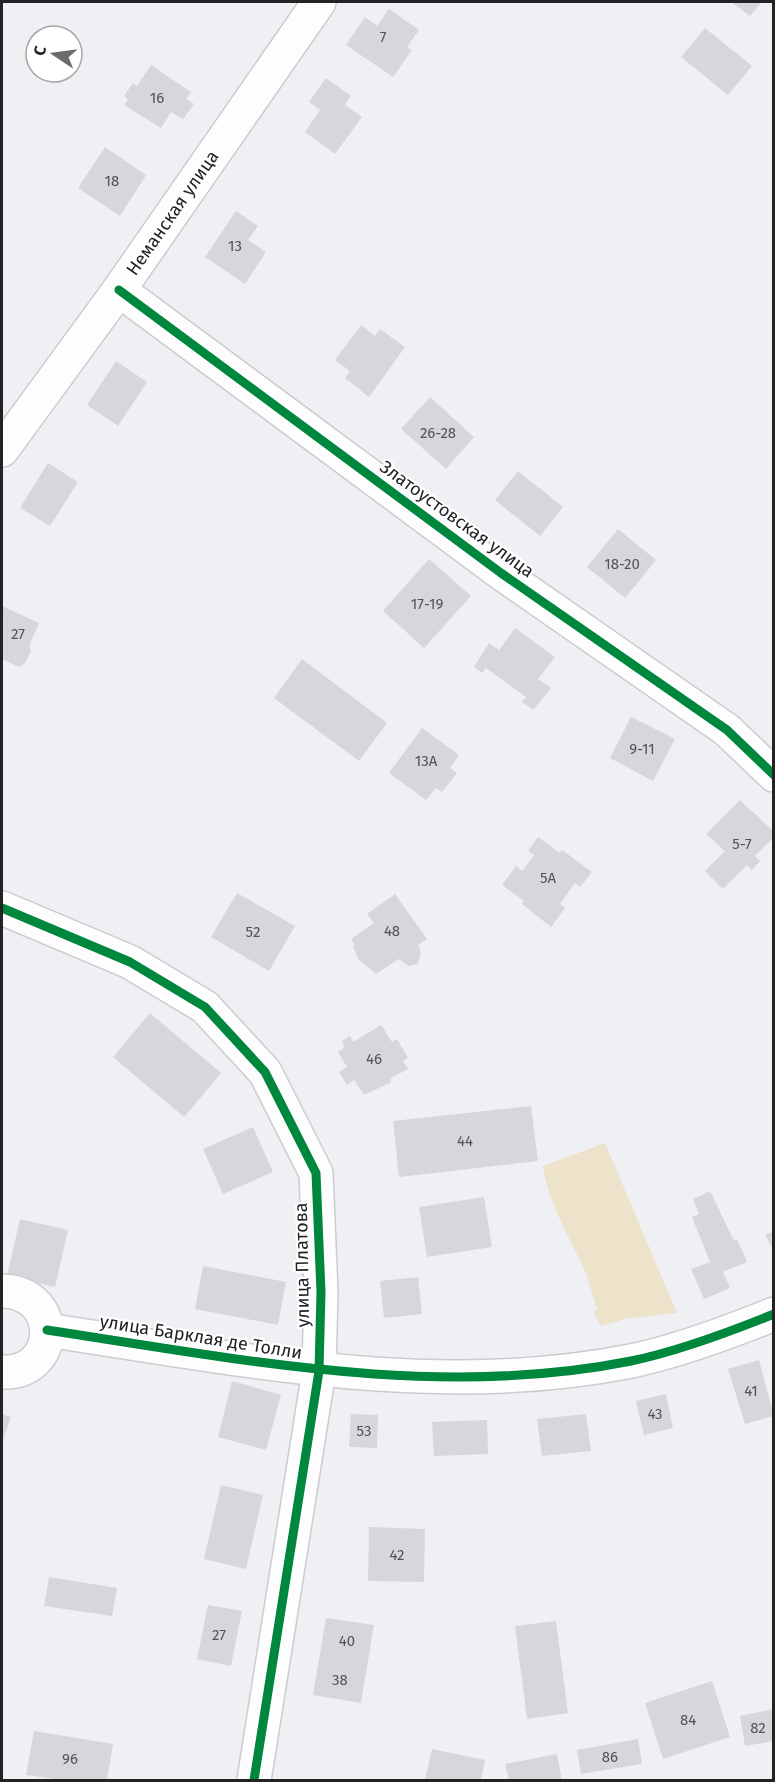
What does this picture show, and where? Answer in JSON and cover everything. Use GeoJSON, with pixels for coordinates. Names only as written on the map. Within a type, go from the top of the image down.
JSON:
{"type":"FeatureCollection","features":[{"type":"Feature","properties":{"kind":"street","name":"Неманская улица"},"geometry":{"type":"LineString","coordinates":[[2,450],[119,290],[319,2]]}},
{"type":"Feature","properties":{"kind":"street","name":"Златоустовская улица"},"geometry":{"type":"LineString","coordinates":[[119,290],[501,573],[726,730],[774,775]]}},
{"type":"Feature","properties":{"kind":"street","name":"улица Платова"},"geometry":{"type":"LineString","coordinates":[[2,908],[130,962],[205,1006],[266,1072],[316,1173],[321,1292],[319,1371],[254,1780]]}},
{"type":"Feature","properties":{"kind":"street"},"geometry":{"type":"LineString","coordinates":[[2,1291],[27,1296],[38,1306],[46,1320],[47,1330],[43,1349],[35,1361],[15,1371],[2,1372]]}},
{"type":"Feature","properties":{"kind":"street","name":"улица Барклая де Толли"},"geometry":{"type":"LineString","coordinates":[[47,1330],[319,1371],[494,1377],[559,1371],[633,1360],[774,1314]]}},
{"type":"Feature","properties":{"kind":"shaded area"},"geometry":{"type":"Polygon","coordinates":[[[605,1143],[677,1313],[625,1319],[601,1326],[593,1312],[597,1309],[586,1273],[555,1208],[543,1166],[605,1143]]]}},
{"type":"Feature","properties":{"kind":"building"},"geometry":{"type":"Polygon","coordinates":[[[731,2],[762,2],[750,16],[731,2]]]}},
{"type":"Feature","properties":{"kind":"building"},"geometry":{"type":"Polygon","coordinates":[[[389,9],[419,30],[407,47],[412,50],[393,77],[346,45],[365,17],[377,26],[389,9]]]}},
{"type":"Feature","properties":{"kind":"building"},"geometry":{"type":"Polygon","coordinates":[[[705,28],[752,66],[728,95],[681,57],[705,28]]]}},
{"type":"Feature","properties":{"kind":"building"},"geometry":{"type":"Polygon","coordinates":[[[151,65],[191,92],[186,99],[194,104],[183,119],[171,112],[161,128],[124,105],[128,99],[124,96],[133,83],[137,86],[151,65]]]}},
{"type":"Feature","properties":{"kind":"building"},"geometry":{"type":"Polygon","coordinates":[[[326,78],[351,96],[345,105],[362,117],[335,154],[305,132],[320,110],[309,102],[326,78]]]}},
{"type":"Feature","properties":{"kind":"building"},"geometry":{"type":"Polygon","coordinates":[[[105,147],[146,175],[120,216],[78,188],[105,147]]]}},
{"type":"Feature","properties":{"kind":"building"},"geometry":{"type":"Polygon","coordinates":[[[236,211],[258,226],[248,240],[266,252],[245,284],[205,257],[236,211]]]}},
{"type":"Feature","properties":{"kind":"building"},"geometry":{"type":"Polygon","coordinates":[[[361,325],[375,336],[380,329],[405,347],[369,397],[345,378],[350,371],[335,360],[361,325]]]}},
{"type":"Feature","properties":{"kind":"building"},"geometry":{"type":"Polygon","coordinates":[[[116,361],[147,382],[118,426],[87,405],[116,361]]]}},
{"type":"Feature","properties":{"kind":"building"},"geometry":{"type":"Polygon","coordinates":[[[430,397],[474,437],[446,469],[401,429],[430,397]]]}},
{"type":"Feature","properties":{"kind":"building"},"geometry":{"type":"Polygon","coordinates":[[[48,463],[78,482],[50,526],[20,508],[48,463]]]}},
{"type":"Feature","properties":{"kind":"building"},"geometry":{"type":"Polygon","coordinates":[[[518,471],[563,507],[540,536],[495,500],[518,471]]]}},
{"type":"Feature","properties":{"kind":"building"},"geometry":{"type":"Polygon","coordinates":[[[618,529],[656,560],[625,598],[587,567],[618,529]]]}},
{"type":"Feature","properties":{"kind":"building"},"geometry":{"type":"Polygon","coordinates":[[[429,559],[471,596],[424,648],[383,611],[429,559]]]}},
{"type":"Feature","properties":{"kind":"building"},"geometry":{"type":"Polygon","coordinates":[[[2,606],[39,623],[29,646],[31,651],[25,663],[19,667],[2,659],[2,606]]]}},
{"type":"Feature","properties":{"kind":"building"},"geometry":{"type":"Polygon","coordinates":[[[515,628],[555,657],[538,679],[551,688],[533,710],[522,702],[526,697],[486,668],[482,673],[474,667],[489,643],[499,650],[515,628]]]}},
{"type":"Feature","properties":{"kind":"building"},"geometry":{"type":"Polygon","coordinates":[[[302,659],[387,723],[359,761],[274,698],[302,659]]]}},
{"type":"Feature","properties":{"kind":"building"},"geometry":{"type":"Polygon","coordinates":[[[631,717],[675,739],[653,781],[610,758],[631,717]]]}},
{"type":"Feature","properties":{"kind":"building"},"geometry":{"type":"Polygon","coordinates":[[[422,728],[459,755],[450,768],[457,773],[442,792],[436,788],[426,800],[389,773],[422,728]]]}},
{"type":"Feature","properties":{"kind":"building"},"geometry":{"type":"Polygon","coordinates":[[[740,800],[774,832],[774,837],[755,856],[760,861],[752,870],[747,865],[723,889],[705,871],[725,851],[706,834],[740,800]]]}},
{"type":"Feature","properties":{"kind":"building"},"geometry":{"type":"Polygon","coordinates":[[[538,837],[560,853],[562,850],[592,872],[580,887],[575,883],[560,904],[565,908],[551,927],[522,904],[524,901],[502,885],[516,866],[522,871],[534,855],[528,851],[538,837]]]}},
{"type":"Feature","properties":{"kind":"building"},"geometry":{"type":"Polygon","coordinates":[[[237,893],[295,926],[269,971],[211,937],[237,893]]]}},
{"type":"Feature","properties":{"kind":"building"},"geometry":{"type":"Polygon","coordinates":[[[395,894],[427,939],[418,945],[421,952],[418,964],[408,966],[399,959],[376,974],[358,959],[351,939],[374,923],[367,914],[395,894]]]}},
{"type":"Feature","properties":{"kind":"building"},"geometry":{"type":"Polygon","coordinates":[[[150,1013],[221,1073],[184,1117],[113,1057],[150,1013]]]}},
{"type":"Feature","properties":{"kind":"building"},"geometry":{"type":"Polygon","coordinates":[[[381,1025],[392,1042],[397,1039],[408,1058],[403,1061],[408,1069],[391,1078],[390,1083],[364,1095],[354,1080],[347,1085],[339,1072],[347,1067],[338,1052],[345,1047],[342,1041],[350,1036],[353,1042],[381,1025]]]}},
{"type":"Feature","properties":{"kind":"building"},"geometry":{"type":"Polygon","coordinates":[[[531,1106],[538,1161],[399,1177],[393,1121],[531,1106]]]}},
{"type":"Feature","properties":{"kind":"building"},"geometry":{"type":"Polygon","coordinates":[[[253,1127],[273,1172],[223,1194],[203,1149],[253,1127]]]}},
{"type":"Feature","properties":{"kind":"building"},"geometry":{"type":"Polygon","coordinates":[[[710,1191],[734,1241],[737,1239],[747,1262],[723,1272],[730,1288],[704,1299],[691,1269],[710,1262],[692,1217],[699,1214],[693,1199],[710,1191]]]}},
{"type":"Feature","properties":{"kind":"building"},"geometry":{"type":"Polygon","coordinates":[[[484,1197],[492,1247],[427,1257],[419,1207],[484,1197]]]}},
{"type":"Feature","properties":{"kind":"building"},"geometry":{"type":"Polygon","coordinates":[[[20,1219],[68,1230],[55,1287],[7,1276],[20,1219]]]}},
{"type":"Feature","properties":{"kind":"building"},"geometry":{"type":"Polygon","coordinates":[[[774,1231],[774,1251],[765,1235],[774,1231]]]}},
{"type":"Feature","properties":{"kind":"building"},"geometry":{"type":"Polygon","coordinates":[[[203,1266],[286,1282],[278,1325],[195,1309],[203,1266]]]}},
{"type":"Feature","properties":{"kind":"building"},"geometry":{"type":"Polygon","coordinates":[[[418,1277],[422,1314],[384,1318],[380,1281],[418,1277]]]}},
{"type":"Feature","properties":{"kind":"building"},"geometry":{"type":"Polygon","coordinates":[[[759,1360],[774,1416],[745,1424],[728,1369],[759,1360]]]}},
{"type":"Feature","properties":{"kind":"building"},"geometry":{"type":"Polygon","coordinates":[[[232,1381],[281,1395],[266,1450],[218,1437],[232,1381]]]}},
{"type":"Feature","properties":{"kind":"building"},"geometry":{"type":"Polygon","coordinates":[[[666,1394],[673,1428],[644,1435],[636,1401],[666,1394]]]}},
{"type":"Feature","properties":{"kind":"building"},"geometry":{"type":"Polygon","coordinates":[[[2,1414],[11,1417],[2,1443],[2,1414]]]}},
{"type":"Feature","properties":{"kind":"building"},"geometry":{"type":"Polygon","coordinates":[[[351,1414],[378,1415],[377,1448],[349,1447],[351,1414]]]}},
{"type":"Feature","properties":{"kind":"building"},"geometry":{"type":"Polygon","coordinates":[[[586,1414],[591,1451],[542,1456],[537,1419],[586,1414]]]}},
{"type":"Feature","properties":{"kind":"building"},"geometry":{"type":"Polygon","coordinates":[[[487,1420],[488,1454],[434,1456],[432,1422],[487,1420]]]}},
{"type":"Feature","properties":{"kind":"building"},"geometry":{"type":"Polygon","coordinates":[[[221,1485],[263,1495],[246,1569],[204,1559],[221,1485]]]}},
{"type":"Feature","properties":{"kind":"building"},"geometry":{"type":"Polygon","coordinates":[[[369,1527],[425,1529],[424,1582],[368,1581],[369,1527]]]}},
{"type":"Feature","properties":{"kind":"building"},"geometry":{"type":"Polygon","coordinates":[[[49,1577],[117,1588],[112,1616],[44,1606],[49,1577]]]}},
{"type":"Feature","properties":{"kind":"building"},"geometry":{"type":"Polygon","coordinates":[[[208,1605],[242,1611],[231,1666],[197,1659],[208,1605]]]}},
{"type":"Feature","properties":{"kind":"building"},"geometry":{"type":"Polygon","coordinates":[[[326,1618],[374,1625],[361,1703],[313,1695],[326,1618]]]}},
{"type":"Feature","properties":{"kind":"building"},"geometry":{"type":"Polygon","coordinates":[[[556,1621],[568,1713],[527,1719],[515,1626],[556,1621]]]}},
{"type":"Feature","properties":{"kind":"building"},"geometry":{"type":"Polygon","coordinates":[[[712,1681],[730,1737],[663,1759],[645,1703],[712,1681]]]}},
{"type":"Feature","properties":{"kind":"building"},"geometry":{"type":"Polygon","coordinates":[[[774,1709],[774,1741],[745,1746],[740,1716],[774,1709]]]}},
{"type":"Feature","properties":{"kind":"building"},"geometry":{"type":"Polygon","coordinates":[[[34,1731],[113,1744],[107,1780],[63,1780],[26,1775],[34,1731]]]}},
{"type":"Feature","properties":{"kind":"building"},"geometry":{"type":"Polygon","coordinates":[[[638,1739],[642,1764],[581,1774],[577,1750],[638,1739]]]}},
{"type":"Feature","properties":{"kind":"building"},"geometry":{"type":"Polygon","coordinates":[[[432,1749],[485,1760],[481,1780],[425,1780],[432,1749]]]}},
{"type":"Feature","properties":{"kind":"building"},"geometry":{"type":"Polygon","coordinates":[[[557,1754],[562,1780],[509,1780],[505,1764],[557,1754]]]}},
{"type":"Feature","properties":{"kind":"cycle path"},"geometry":{"type":"LineString","coordinates":[[119,290],[501,573],[727,730],[774,775]]}},
{"type":"Feature","properties":{"kind":"cycle path"},"geometry":{"type":"LineString","coordinates":[[2,908],[130,962],[205,1007],[265,1072],[316,1173],[321,1292],[319,1371],[254,1780]]}},
{"type":"Feature","properties":{"kind":"cycle path"},"geometry":{"type":"LineString","coordinates":[[47,1330],[192,1353],[338,1371],[412,1376],[485,1377],[558,1372],[631,1361],[703,1340],[774,1314]]}}]}
